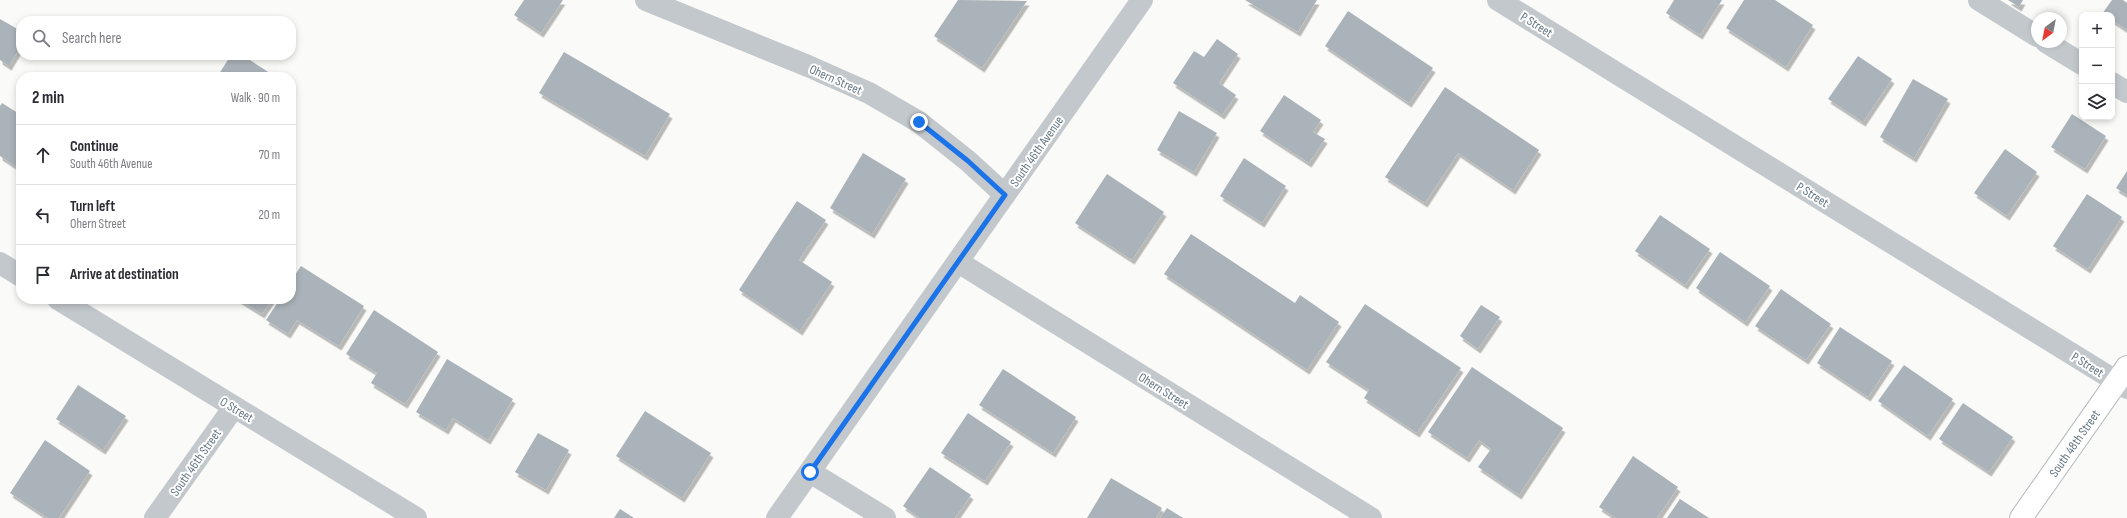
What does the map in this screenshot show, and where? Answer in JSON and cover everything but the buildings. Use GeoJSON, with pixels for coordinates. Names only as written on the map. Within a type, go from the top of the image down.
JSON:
{"type":"FeatureCollection","features":[{"type":"Feature","properties":{"kind":"main road","name":"South 48th Street"},"geometry":{"type":"LineString","coordinates":[[2021,518],[2124,379]]}},
{"type":"Feature","properties":{"kind":"street","name":"Ohern Street"},"geometry":{"type":"LineString","coordinates":[[646,0],[808,66],[869,93],[919,122],[968,161],[1005,195]]}},
{"type":"Feature","properties":{"kind":"street","name":"South 46th Avenue"},"geometry":{"type":"LineString","coordinates":[[777,518],[1142,0]]}},
{"type":"Feature","properties":{"kind":"street","name":"P Street"},"geometry":{"type":"LineString","coordinates":[[1498,0],[2124,379]]}},
{"type":"Feature","properties":{"kind":"street"},"geometry":{"type":"LineString","coordinates":[[1979,0],[2031,32]]}},
{"type":"Feature","properties":{"kind":"street"},"geometry":{"type":"LineString","coordinates":[[2056,48],[2079,62]]}},
{"type":"Feature","properties":{"kind":"street"},"geometry":{"type":"LineString","coordinates":[[2114,84],[2127,92]]}},
{"type":"Feature","properties":{"kind":"street","name":"Ohern Street"},"geometry":{"type":"LineString","coordinates":[[958,262],[1371,518]]}},
{"type":"Feature","properties":{"kind":"street"},"geometry":{"type":"LineString","coordinates":[[0,264],[16,273]]}},
{"type":"Feature","properties":{"kind":"street","name":"O Street"},"geometry":{"type":"LineString","coordinates":[[66,304],[416,518]]}},
{"type":"Feature","properties":{"kind":"street","name":"South 46th Street"},"geometry":{"type":"LineString","coordinates":[[155,518],[234,407]]}},
{"type":"Feature","properties":{"kind":"street"},"geometry":{"type":"LineString","coordinates":[[810,472],[885,518]]}},
{"type":"Feature","properties":{"kind":"route"},"geometry":{"type":"LineString","coordinates":[[810,472],[1005,195],[968,161],[919,122]]}}]}
